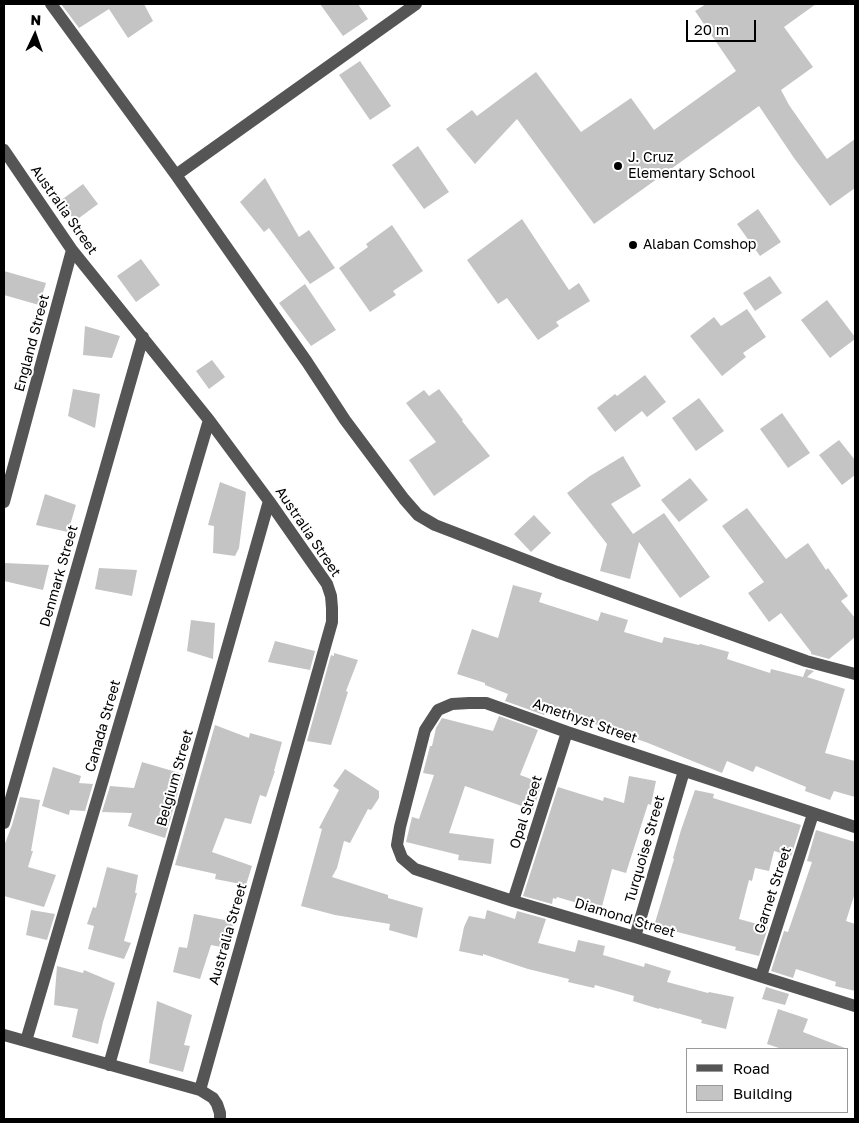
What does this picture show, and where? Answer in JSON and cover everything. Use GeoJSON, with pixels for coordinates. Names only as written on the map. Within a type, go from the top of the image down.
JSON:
{"type":"FeatureCollection","features":[{"type":"Feature","properties":{"kind":"street"},"geometry":{"type":"LineString","coordinates":[[51,4],[176,175],[307,362],[345,420],[404,500],[418,515],[435,525],[557,572],[806,661],[855,674]]}},
{"type":"Feature","properties":{"kind":"street"},"geometry":{"type":"LineString","coordinates":[[176,175],[416,4]]}},
{"type":"Feature","properties":{"kind":"street","name":"Australia Street"},"geometry":{"type":"LineString","coordinates":[[4,150],[72,250],[209,420],[269,500],[327,584],[331,596],[332,622],[200,1090]]}},
{"type":"Feature","properties":{"kind":"street","name":"England Street"},"geometry":{"type":"LineString","coordinates":[[4,502],[72,250]]}},
{"type":"Feature","properties":{"kind":"street","name":"Denmark Street"},"geometry":{"type":"LineString","coordinates":[[4,824],[143,337]]}},
{"type":"Feature","properties":{"kind":"street","name":"Canada Street"},"geometry":{"type":"LineString","coordinates":[[26,1041],[209,420]]}},
{"type":"Feature","properties":{"kind":"street","name":"Belgium Street"},"geometry":{"type":"LineString","coordinates":[[109,1065],[269,500]]}},
{"type":"Feature","properties":{"kind":"street","name":"Amethyst Street"},"geometry":{"type":"LineString","coordinates":[[397,845],[425,730],[438,710],[452,704],[469,703],[486,703],[567,732],[855,827]]}},
{"type":"Feature","properties":{"kind":"street","name":"Opal Street"},"geometry":{"type":"LineString","coordinates":[[513,901],[567,732]]}},
{"type":"Feature","properties":{"kind":"street","name":"Turquoise Street"},"geometry":{"type":"LineString","coordinates":[[635,937],[684,771]]}},
{"type":"Feature","properties":{"kind":"street","name":"Garnet Street"},"geometry":{"type":"LineString","coordinates":[[761,976],[813,814]]}},
{"type":"Feature","properties":{"kind":"street","name":"Diamond Street"},"geometry":{"type":"LineString","coordinates":[[397,845],[402,858],[415,868],[513,901],[855,1006]]}},
{"type":"Feature","properties":{"kind":"street"},"geometry":{"type":"LineString","coordinates":[[4,1035],[200,1090],[213,1098],[217,1104],[220,1119]]}},
{"type":"Feature","properties":{"kind":"building"},"geometry":{"type":"Polygon","coordinates":[[[61,4],[144,4],[153,21],[128,38],[109,9],[79,28],[61,4]]]}},
{"type":"Feature","properties":{"kind":"building"},"geometry":{"type":"Polygon","coordinates":[[[320,4],[358,4],[368,19],[343,36],[320,4]]]}},
{"type":"Feature","properties":{"kind":"building"},"geometry":{"type":"Polygon","coordinates":[[[706,4],[816,4],[784,27],[813,67],[781,90],[789,105],[827,159],[855,139],[855,188],[830,206],[794,158],[759,106],[594,224],[517,119],[475,164],[446,129],[472,110],[477,116],[536,72],[581,132],[631,98],[654,130],[736,71],[695,11],[706,4]]]}},
{"type":"Feature","properties":{"kind":"building"},"geometry":{"type":"Polygon","coordinates":[[[360,61],[391,106],[370,120],[339,75],[360,61]]]}},
{"type":"Feature","properties":{"kind":"building"},"geometry":{"type":"Polygon","coordinates":[[[418,146],[449,192],[424,209],[392,165],[418,146]]]}},
{"type":"Feature","properties":{"kind":"building"},"geometry":{"type":"Polygon","coordinates":[[[265,178],[299,237],[309,230],[335,268],[310,284],[269,228],[264,232],[240,202],[265,178]]]}},
{"type":"Feature","properties":{"kind":"building"},"geometry":{"type":"Polygon","coordinates":[[[83,184],[98,204],[75,221],[60,201],[83,184]]]}},
{"type":"Feature","properties":{"kind":"building"},"geometry":{"type":"Polygon","coordinates":[[[758,209],[781,242],[760,256],[737,224],[758,209]]]}},
{"type":"Feature","properties":{"kind":"building"},"geometry":{"type":"Polygon","coordinates":[[[522,219],[569,290],[579,283],[590,301],[556,322],[559,326],[538,340],[507,298],[498,304],[467,260],[522,219]]]}},
{"type":"Feature","properties":{"kind":"building"},"geometry":{"type":"Polygon","coordinates":[[[392,225],[423,271],[393,291],[396,295],[370,312],[339,268],[368,247],[366,244],[392,225]]]}},
{"type":"Feature","properties":{"kind":"building"},"geometry":{"type":"Polygon","coordinates":[[[141,259],[160,285],[136,302],[117,276],[141,259]]]}},
{"type":"Feature","properties":{"kind":"building"},"geometry":{"type":"Polygon","coordinates":[[[4,271],[46,283],[39,305],[4,295],[4,271]]]}},
{"type":"Feature","properties":{"kind":"building"},"geometry":{"type":"Polygon","coordinates":[[[770,276],[782,293],[755,311],[743,293],[770,276]]]}},
{"type":"Feature","properties":{"kind":"building"},"geometry":{"type":"Polygon","coordinates":[[[305,284],[336,330],[311,346],[279,303],[305,284]]]}},
{"type":"Feature","properties":{"kind":"building"},"geometry":{"type":"Polygon","coordinates":[[[827,300],[855,337],[855,339],[830,358],[801,320],[827,300]]]}},
{"type":"Feature","properties":{"kind":"building"},"geometry":{"type":"Polygon","coordinates":[[[747,309],[766,337],[743,353],[746,357],[722,376],[690,336],[714,317],[721,326],[747,309]]]}},
{"type":"Feature","properties":{"kind":"building"},"geometry":{"type":"Polygon","coordinates":[[[85,326],[120,336],[112,358],[83,355],[85,326]]]}},
{"type":"Feature","properties":{"kind":"building"},"geometry":{"type":"Polygon","coordinates":[[[212,360],[225,377],[209,389],[196,371],[212,360]]]}},
{"type":"Feature","properties":{"kind":"building"},"geometry":{"type":"Polygon","coordinates":[[[645,375],[666,402],[647,417],[642,411],[615,432],[597,408],[645,375]]]}},
{"type":"Feature","properties":{"kind":"building"},"geometry":{"type":"Polygon","coordinates":[[[73,389],[100,394],[95,428],[68,416],[73,389]]]}},
{"type":"Feature","properties":{"kind":"building"},"geometry":{"type":"Polygon","coordinates":[[[439,389],[490,456],[434,496],[409,460],[436,442],[406,403],[424,390],[429,396],[439,389]]]}},
{"type":"Feature","properties":{"kind":"building"},"geometry":{"type":"Polygon","coordinates":[[[699,398],[724,431],[696,451],[672,418],[699,398]]]}},
{"type":"Feature","properties":{"kind":"building"},"geometry":{"type":"Polygon","coordinates":[[[782,413],[810,453],[788,468],[760,429],[782,413]]]}},
{"type":"Feature","properties":{"kind":"building"},"geometry":{"type":"Polygon","coordinates":[[[839,440],[855,460],[855,475],[842,485],[819,455],[839,440]]]}},
{"type":"Feature","properties":{"kind":"building"},"geometry":{"type":"Polygon","coordinates":[[[623,456],[641,486],[611,504],[633,534],[664,513],[710,577],[680,598],[639,542],[630,579],[600,571],[607,544],[567,493],[590,476],[623,456]]]}},
{"type":"Feature","properties":{"kind":"building"},"geometry":{"type":"Polygon","coordinates":[[[690,478],[708,500],[679,522],[661,500],[690,478]]]}},
{"type":"Feature","properties":{"kind":"building"},"geometry":{"type":"Polygon","coordinates":[[[220,482],[246,492],[239,548],[235,556],[213,553],[214,526],[208,525],[220,482]]]}},
{"type":"Feature","properties":{"kind":"building"},"geometry":{"type":"Polygon","coordinates":[[[45,494],[76,505],[68,532],[36,525],[45,494]]]}},
{"type":"Feature","properties":{"kind":"building"},"geometry":{"type":"Polygon","coordinates":[[[747,508],[786,559],[808,543],[826,570],[828,568],[848,596],[841,601],[855,618],[855,637],[829,659],[811,654],[781,613],[769,622],[748,593],[764,582],[722,526],[747,508]]]}},
{"type":"Feature","properties":{"kind":"building"},"geometry":{"type":"Polygon","coordinates":[[[534,515],[551,533],[531,552],[514,534],[534,515]]]}},
{"type":"Feature","properties":{"kind":"building"},"geometry":{"type":"Polygon","coordinates":[[[4,563],[49,565],[43,590],[4,581],[4,563]]]}},
{"type":"Feature","properties":{"kind":"building"},"geometry":{"type":"Polygon","coordinates":[[[99,568],[137,570],[132,596],[95,589],[99,568]]]}},
{"type":"Feature","properties":{"kind":"building"},"geometry":{"type":"Polygon","coordinates":[[[513,585],[542,593],[539,602],[598,621],[601,612],[628,620],[624,632],[662,643],[664,637],[729,652],[727,659],[770,673],[771,669],[803,677],[806,669],[814,671],[807,677],[845,689],[825,753],[855,761],[855,797],[834,791],[830,800],[805,791],[806,787],[756,766],[753,772],[727,761],[722,773],[592,723],[547,709],[544,715],[505,701],[508,694],[485,685],[485,683],[457,674],[472,629],[498,638],[513,585]]]}},
{"type":"Feature","properties":{"kind":"building"},"geometry":{"type":"Polygon","coordinates":[[[191,620],[215,623],[213,659],[187,651],[191,620]]]}},
{"type":"Feature","properties":{"kind":"building"},"geometry":{"type":"Polygon","coordinates":[[[275,641],[315,651],[310,670],[268,662],[275,641]]]}},
{"type":"Feature","properties":{"kind":"building"},"geometry":{"type":"Polygon","coordinates":[[[334,653],[358,660],[346,691],[348,692],[331,745],[307,741],[331,655],[334,656],[334,653]]]}},
{"type":"Feature","properties":{"kind":"building"},"geometry":{"type":"Polygon","coordinates":[[[499,716],[538,730],[520,775],[542,783],[533,810],[465,786],[449,833],[494,839],[491,864],[458,860],[459,855],[406,842],[412,817],[419,819],[434,775],[423,773],[436,728],[442,718],[493,731],[499,716]]]}},
{"type":"Feature","properties":{"kind":"building"},"geometry":{"type":"Polygon","coordinates":[[[215,725],[249,738],[250,733],[282,742],[266,797],[260,795],[251,824],[225,818],[212,852],[252,866],[246,885],[215,879],[216,874],[175,865],[215,725]]]}},
{"type":"Feature","properties":{"kind":"building"},"geometry":{"type":"Polygon","coordinates":[[[142,762],[183,774],[165,838],[128,826],[132,813],[102,812],[110,786],[134,788],[142,762]]]}},
{"type":"Feature","properties":{"kind":"building"},"geometry":{"type":"Polygon","coordinates":[[[53,767],[81,776],[79,783],[93,784],[85,811],[70,810],[69,815],[42,806],[53,767]]]}},
{"type":"Feature","properties":{"kind":"building"},"geometry":{"type":"Polygon","coordinates":[[[345,769],[379,791],[379,798],[371,810],[368,809],[350,843],[344,841],[337,868],[332,877],[388,895],[388,898],[423,908],[417,938],[389,930],[390,924],[335,915],[301,906],[322,829],[319,828],[339,790],[333,786],[345,769]]]}},
{"type":"Feature","properties":{"kind":"building"},"geometry":{"type":"Polygon","coordinates":[[[629,776],[656,781],[651,805],[648,804],[626,873],[612,869],[601,910],[557,897],[556,899],[553,898],[552,904],[523,896],[558,787],[603,801],[604,797],[624,803],[629,776]]]}},
{"type":"Feature","properties":{"kind":"building"},"geometry":{"type":"Polygon","coordinates":[[[695,790],[714,794],[713,798],[801,825],[791,856],[774,851],[769,871],[755,868],[752,881],[749,880],[739,919],[768,927],[759,956],[735,950],[736,947],[654,926],[681,830],[695,790]]]}},
{"type":"Feature","properties":{"kind":"building"},"geometry":{"type":"Polygon","coordinates":[[[20,797],[40,800],[31,851],[33,851],[28,867],[56,875],[44,907],[4,896],[4,846],[20,797]]]}},
{"type":"Feature","properties":{"kind":"building"},"geometry":{"type":"Polygon","coordinates":[[[816,830],[855,842],[855,893],[846,921],[855,924],[855,991],[835,986],[836,982],[796,969],[793,978],[771,971],[784,931],[788,932],[812,862],[807,861],[816,830]]]}},
{"type":"Feature","properties":{"kind":"building"},"geometry":{"type":"Polygon","coordinates":[[[107,867],[138,875],[135,893],[137,893],[124,941],[131,943],[124,959],[88,949],[94,926],[87,924],[93,907],[96,908],[107,867]]]}},
{"type":"Feature","properties":{"kind":"building"},"geometry":{"type":"Polygon","coordinates":[[[31,910],[55,914],[47,940],[26,935],[31,910]]]}},
{"type":"Feature","properties":{"kind":"building"},"geometry":{"type":"Polygon","coordinates":[[[487,910],[515,919],[517,911],[546,919],[538,943],[575,952],[578,940],[605,946],[603,955],[644,967],[645,963],[671,971],[667,982],[708,993],[734,997],[726,1029],[701,1023],[702,1020],[633,1001],[634,996],[595,985],[594,988],[568,982],[569,979],[528,969],[483,954],[483,956],[459,951],[464,927],[469,916],[485,919],[487,910]]]}},
{"type":"Feature","properties":{"kind":"building"},"geometry":{"type":"Polygon","coordinates":[[[194,914],[235,922],[221,947],[211,945],[200,979],[173,972],[179,947],[187,948],[194,914]]]}},
{"type":"Feature","properties":{"kind":"building"},"geometry":{"type":"Polygon","coordinates":[[[57,966],[83,973],[84,970],[115,983],[98,1044],[72,1037],[78,1009],[54,1005],[57,966]]]}},
{"type":"Feature","properties":{"kind":"building"},"geometry":{"type":"Polygon","coordinates":[[[766,987],[789,994],[785,1005],[762,999],[766,987]]]}},
{"type":"Feature","properties":{"kind":"building"},"geometry":{"type":"Polygon","coordinates":[[[157,1001],[192,1015],[184,1045],[190,1046],[183,1072],[149,1063],[157,1001]]]}},
{"type":"Feature","properties":{"kind":"building"},"geometry":{"type":"Polygon","coordinates":[[[778,1009],[808,1019],[803,1032],[845,1048],[779,1048],[767,1044],[778,1009]]]}},
{"type":"Feature","properties":{"kind":"place","name":"J. Cruz Elementary School"},"geometry":{"type":"Point","coordinates":[618,166]}},
{"type":"Feature","properties":{"kind":"place","name":"Alaban Comshop"},"geometry":{"type":"Point","coordinates":[633,245]}}]}
